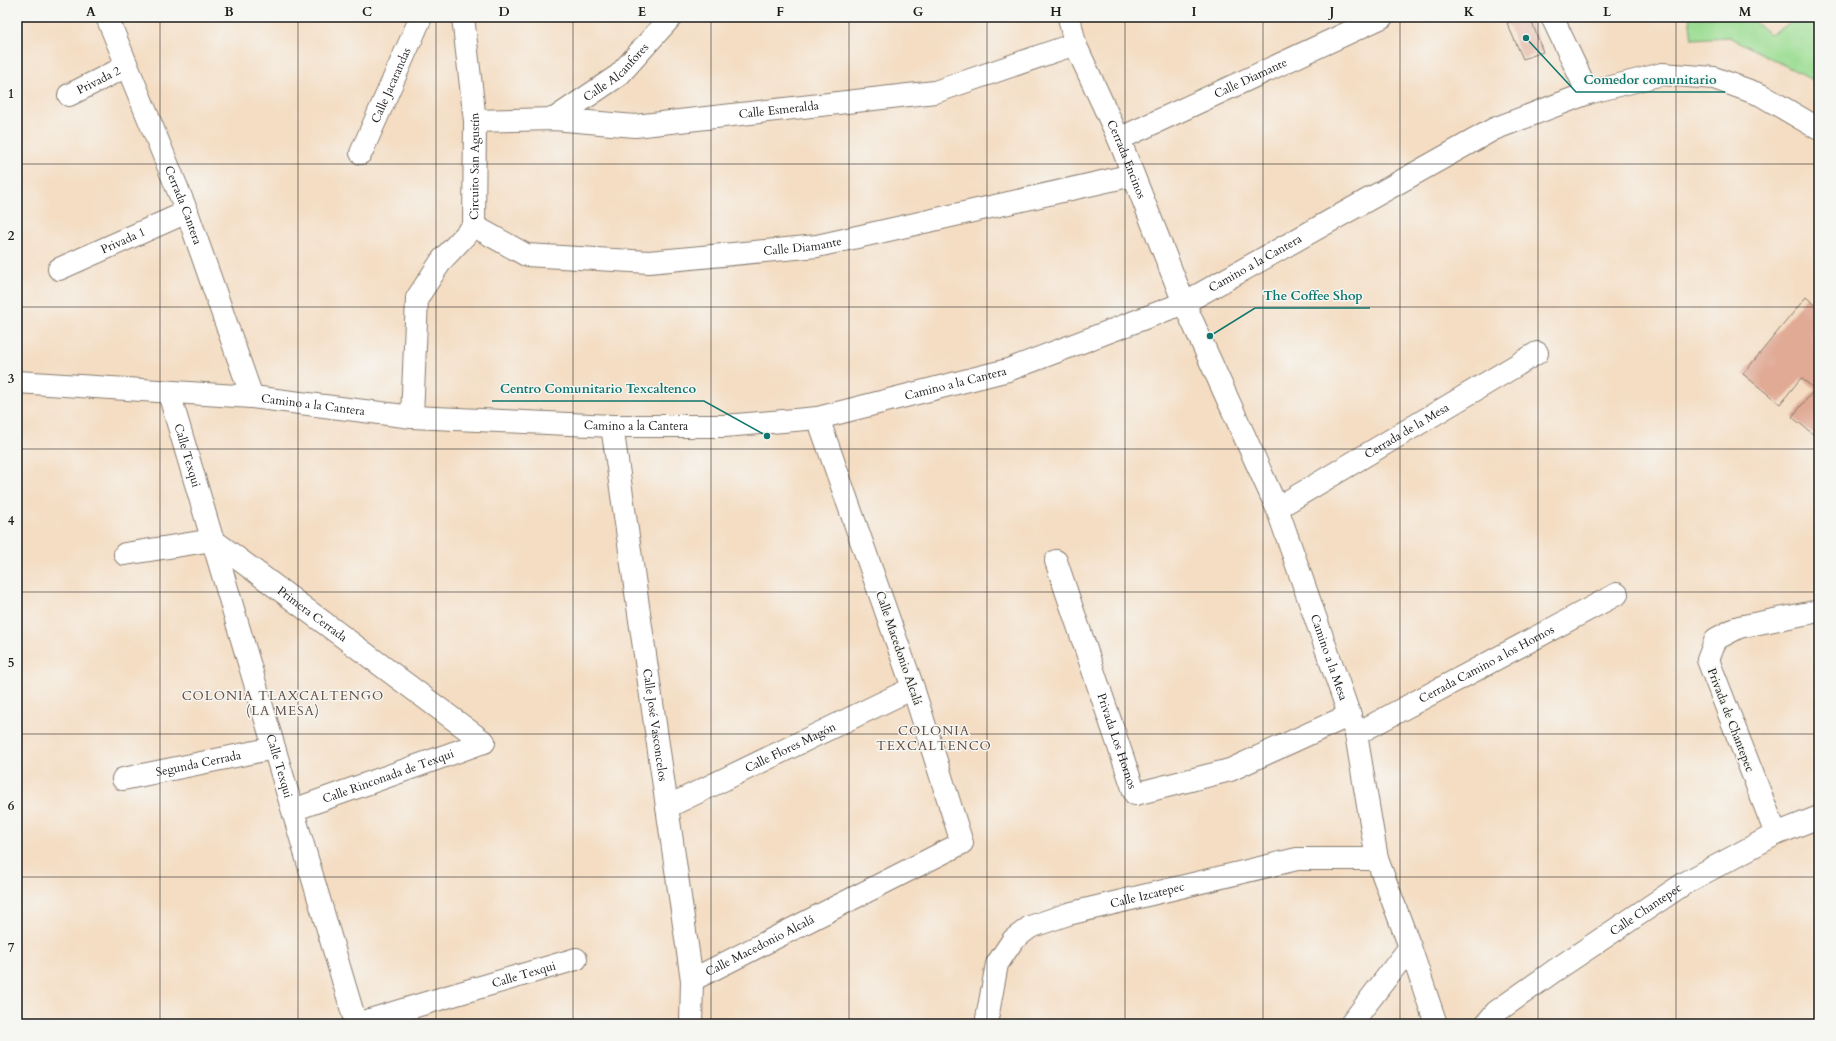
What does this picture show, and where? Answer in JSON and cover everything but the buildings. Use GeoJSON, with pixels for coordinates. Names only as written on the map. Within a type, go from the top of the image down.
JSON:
{"type":"FeatureCollection","features":[{"type":"Feature","properties":{"kind":"street","name":"Cerrada Cantera"},"geometry":{"type":"LineString","coordinates":[[107,17],[187,212],[252,397]]}},
{"type":"Feature","properties":{"kind":"street","name":"Calle Jacarandas"},"geometry":{"type":"LineString","coordinates":[[361,152],[421,17]]}},
{"type":"Feature","properties":{"kind":"street","name":"Circuito San Agustín"},"geometry":{"type":"LineString","coordinates":[[412,417],[417,298],[442,260],[474,226],[475,121],[463,17]]}},
{"type":"Feature","properties":{"kind":"street","name":"Calle Alcanfores"},"geometry":{"type":"LineString","coordinates":[[554,119],[619,75],[671,17]]}},
{"type":"Feature","properties":{"kind":"street","name":"Cerrada Encinos"},"geometry":{"type":"LineString","coordinates":[[1069,17],[1075,44],[1119,139],[1184,303]]}},
{"type":"Feature","properties":{"kind":"street","name":"Calle Diamante"},"geometry":{"type":"LineString","coordinates":[[1119,139],[1382,17]]}},
{"type":"Feature","properties":{"kind":"street"},"geometry":{"type":"LineString","coordinates":[[1552,17],[1588,93]]}},
{"type":"Feature","properties":{"kind":"street","name":"Calle Esmeralda"},"geometry":{"type":"LineString","coordinates":[[475,121],[554,119],[635,126],[936,92],[1075,44]]}},
{"type":"Feature","properties":{"kind":"street","name":"Privada 2"},"geometry":{"type":"LineString","coordinates":[[69,95],[127,66]]}},
{"type":"Feature","properties":{"kind":"street","name":"Camino a la Cantera"},"geometry":{"type":"LineString","coordinates":[[17,382],[170,393],[252,397],[412,417],[612,426],[724,426],[818,418],[1008,370],[1184,303],[1494,129],[1588,93],[1662,74],[1714,78],[1761,95],[1819,129]]}},
{"type":"Feature","properties":{"kind":"street","name":"Calle Diamante"},"geometry":{"type":"LineString","coordinates":[[474,226],[526,255],[649,262],[817,246],[1133,175]]}},
{"type":"Feature","properties":{"kind":"street","name":"Privada 1"},"geometry":{"type":"LineString","coordinates":[[59,269],[187,212]]}},
{"type":"Feature","properties":{"kind":"street","name":"Camino a la Mesa"},"geometry":{"type":"LineString","coordinates":[[1184,303],[1277,508],[1353,725],[1377,859],[1410,946],[1436,1024]]}},
{"type":"Feature","properties":{"kind":"street","name":"Cerrada de la Mesa"},"geometry":{"type":"LineString","coordinates":[[1277,508],[1537,354]]}},
{"type":"Feature","properties":{"kind":"street","name":"Calle Texqui"},"geometry":{"type":"LineString","coordinates":[[170,393],[357,1024],[453,994],[492,985],[576,958]]}},
{"type":"Feature","properties":{"kind":"street","name":"Calle Macedonio Alcalá"},"geometry":{"type":"LineString","coordinates":[[692,980],[962,843],[913,688],[818,418]]}},
{"type":"Feature","properties":{"kind":"street","name":"Calle José Vasconcelos"},"geometry":{"type":"LineString","coordinates":[[612,426],[692,980],[691,1024]]}},
{"type":"Feature","properties":{"kind":"street"},"geometry":{"type":"LineString","coordinates":[[125,554],[214,540]]}},
{"type":"Feature","properties":{"kind":"street","name":"Primera Cerrada"},"geometry":{"type":"LineString","coordinates":[[214,540],[484,742]]}},
{"type":"Feature","properties":{"kind":"street","name":"Privada Los Hornos"},"geometry":{"type":"LineString","coordinates":[[1056,562],[1135,794],[1230,770],[1353,725]]}},
{"type":"Feature","properties":{"kind":"street","name":"Cerrada Camino a los Hornos"},"geometry":{"type":"LineString","coordinates":[[1353,725],[1617,594]]}},
{"type":"Feature","properties":{"kind":"street","name":"Privada de Chantepec"},"geometry":{"type":"LineString","coordinates":[[1776,834],[1708,660],[1716,639],[1739,627],[1819,611]]}},
{"type":"Feature","properties":{"kind":"street","name":"Calle Flores Magón"},"geometry":{"type":"LineString","coordinates":[[668,807],[913,688]]}},
{"type":"Feature","properties":{"kind":"street","name":"Calle Rinconada de Texqui"},"geometry":{"type":"LineString","coordinates":[[293,810],[484,742]]}},
{"type":"Feature","properties":{"kind":"street","name":"Segunda Cerrada"},"geometry":{"type":"LineString","coordinates":[[123,779],[274,748]]}},
{"type":"Feature","properties":{"kind":"street","name":"Calle Chantepec"},"geometry":{"type":"LineString","coordinates":[[1486,1024],[1496,1012],[1685,883],[1776,834],[1819,817]]}},
{"type":"Feature","properties":{"kind":"street","name":"Calle Izcatepec"},"geometry":{"type":"LineString","coordinates":[[986,1024],[997,964],[1013,940],[1030,927],[1068,914],[1298,859],[1377,859]]}},
{"type":"Feature","properties":{"kind":"street"},"geometry":{"type":"LineString","coordinates":[[1351,1024],[1410,946]]}},
{"type":"Feature","properties":{"kind":"green space"},"geometry":{"type":"Polygon","coordinates":[[[1689,17],[1748,17],[1770,34],[1803,17],[1819,17],[1819,83],[1729,37],[1692,39],[1689,17]]]}},
{"type":"Feature","properties":{"kind":"place","name":"Comedor comunitario"},"geometry":{"type":"Point","coordinates":[1526,38]}},
{"type":"Feature","properties":{"kind":"place","name":"The Coffee Shop"},"geometry":{"type":"Point","coordinates":[1210,336]}},
{"type":"Feature","properties":{"kind":"place","name":"Centro Comunitario Texcaltenco"},"geometry":{"type":"Point","coordinates":[767,436]}},
{"type":"Feature","properties":{"kind":"district","name":"COLONIA TLAXCALTENGO (LA MESA)"},"geometry":{"type":"Point","coordinates":[283,704]}},
{"type":"Feature","properties":{"kind":"district","name":"COLONIA TEXCALTENCO"},"geometry":{"type":"Point","coordinates":[934,738]}}]}
